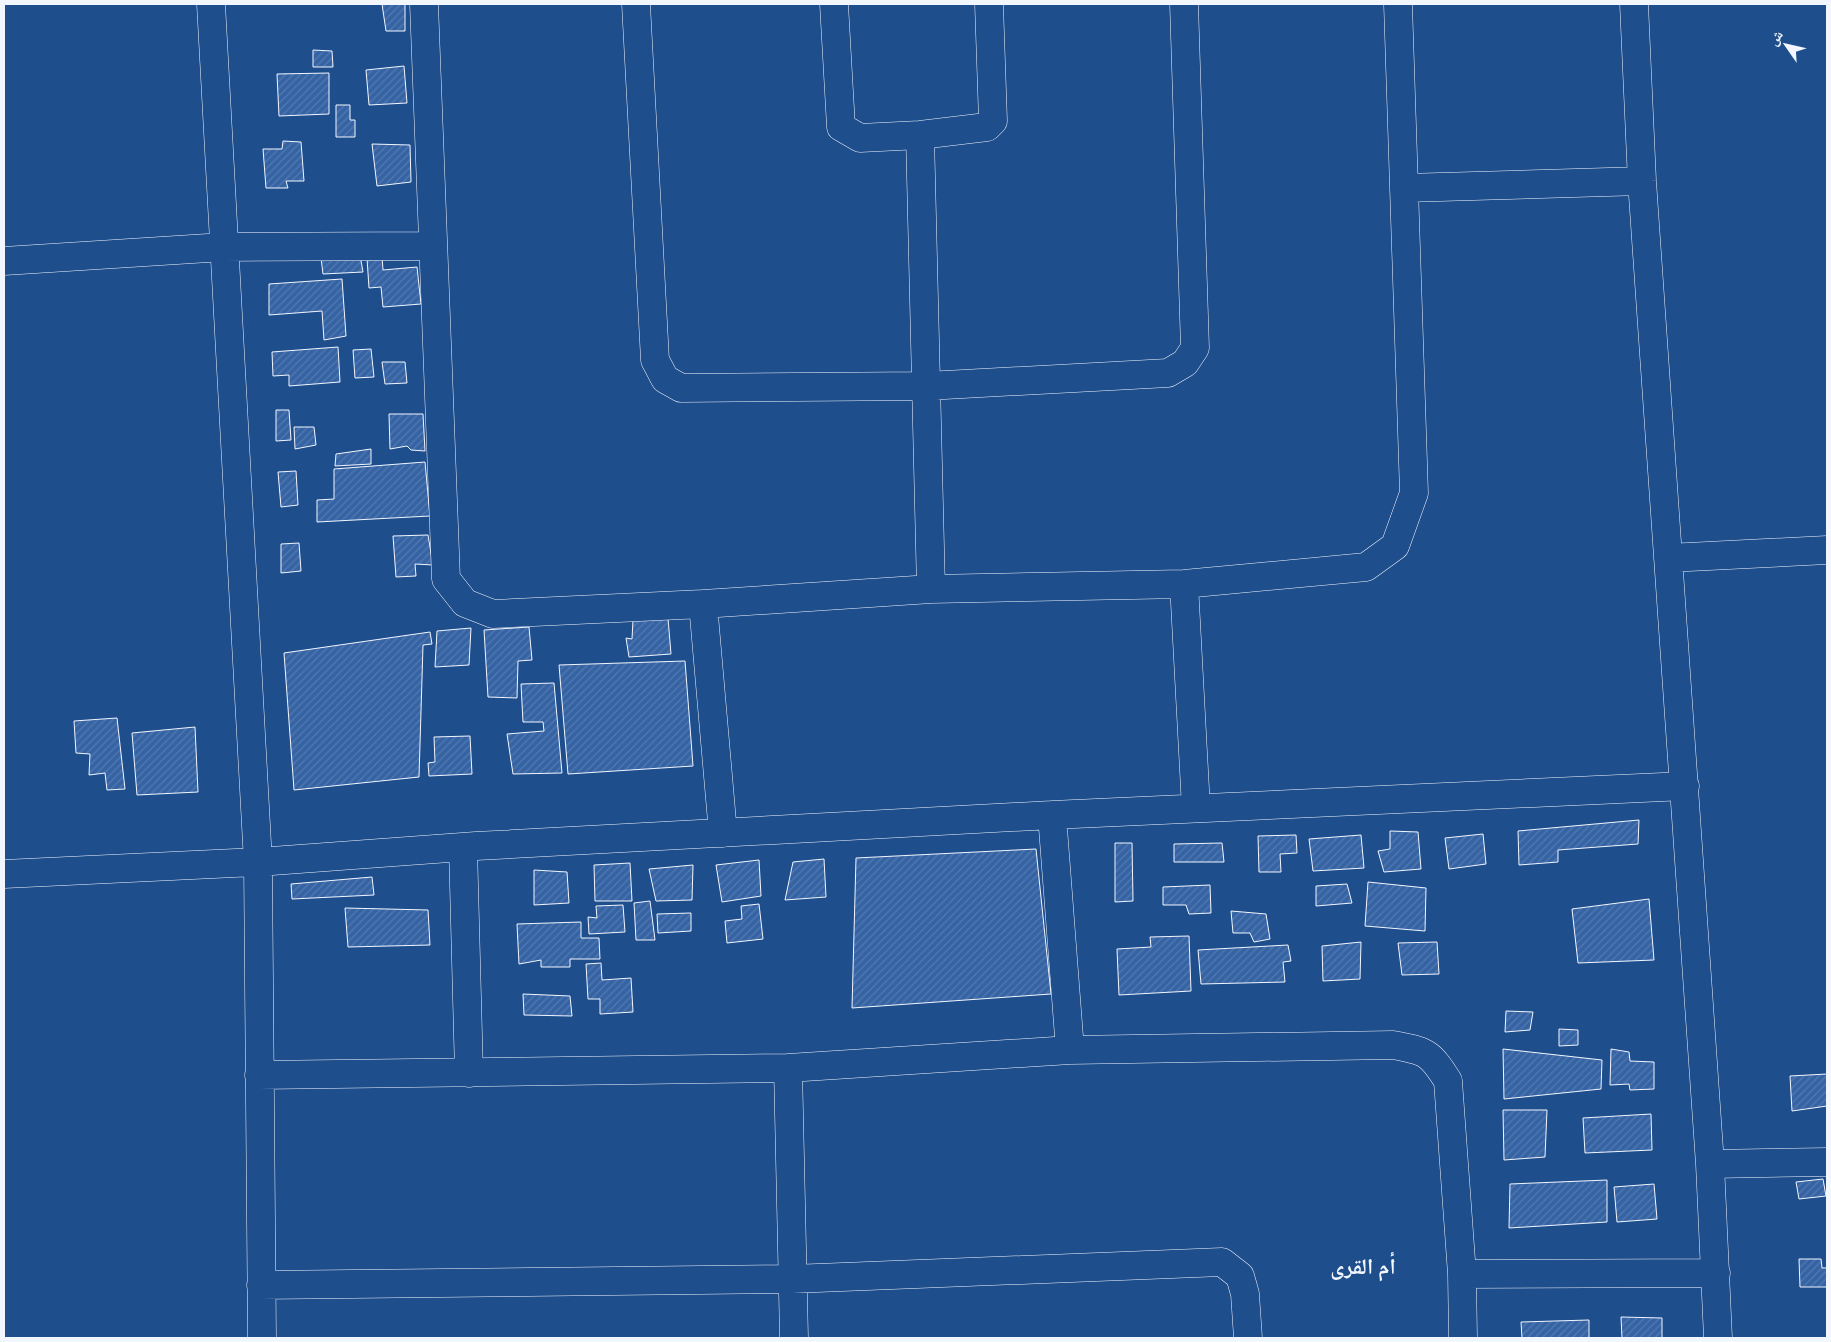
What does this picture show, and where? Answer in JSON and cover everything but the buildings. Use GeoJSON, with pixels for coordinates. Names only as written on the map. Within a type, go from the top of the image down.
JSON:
{"type":"FeatureCollection","features":[{"type":"Feature","properties":{"kind":"street"},"geometry":{"type":"LineString","coordinates":[[211,4],[258,862],[262,1338]]}},
{"type":"Feature","properties":{"kind":"street"},"geometry":{"type":"LineString","coordinates":[[424,4],[446,580],[465,602],[493,614],[703,604],[931,589],[1184,584],[1366,567],[1395,546],[1414,494],[1398,4]]}},
{"type":"Feature","properties":{"kind":"street"},"geometry":{"type":"LineString","coordinates":[[636,4],[655,360],[665,378],[681,388],[926,386],[1168,373],[1185,362],[1195,348],[1184,4]]}},
{"type":"Feature","properties":{"kind":"street"},"geometry":{"type":"LineString","coordinates":[[834,4],[841,127],[860,138],[987,127],[993,121],[990,4]]}},
{"type":"Feature","properties":{"kind":"street"},"geometry":{"type":"LineString","coordinates":[[1634,4],[1642,181],[1686,786],[1710,1164],[1718,1338]]}},
{"type":"Feature","properties":{"kind":"street"},"geometry":{"type":"LineString","coordinates":[[920,134],[931,589]]}},
{"type":"Feature","properties":{"kind":"street"},"geometry":{"type":"LineString","coordinates":[[1405,188],[1642,181]]}},
{"type":"Feature","properties":{"kind":"street"},"geometry":{"type":"LineString","coordinates":[[4,261],[224,247],[432,246]]}},
{"type":"Feature","properties":{"kind":"street"},"geometry":{"type":"LineString","coordinates":[[1668,558],[1827,550]]}},
{"type":"Feature","properties":{"kind":"street"},"geometry":{"type":"LineString","coordinates":[[1184,584],[1196,808]]}},
{"type":"Feature","properties":{"kind":"street"},"geometry":{"type":"LineString","coordinates":[[703,604],[723,833]]}},
{"type":"Feature","properties":{"kind":"street"},"geometry":{"type":"LineString","coordinates":[[4,874],[258,862],[463,847],[1052,815],[1686,786]]}},
{"type":"Feature","properties":{"kind":"street"},"geometry":{"type":"LineString","coordinates":[[1052,815],[1070,1050]]}},
{"type":"Feature","properties":{"kind":"street"},"geometry":{"type":"LineString","coordinates":[[463,847],[469,1072]]}},
{"type":"Feature","properties":{"kind":"street"},"geometry":{"type":"LineString","coordinates":[[259,1075],[788,1068],[1070,1050],[1393,1045],[1416,1049],[1434,1058],[1448,1081],[1462,1274],[1463,1338]]}},
{"type":"Feature","properties":{"kind":"street"},"geometry":{"type":"LineString","coordinates":[[788,1068],[794,1338]]}},
{"type":"Feature","properties":{"kind":"street"},"geometry":{"type":"LineString","coordinates":[[1710,1164],[1827,1162]]}},
{"type":"Feature","properties":{"kind":"street"},"geometry":{"type":"LineString","coordinates":[[261,1285],[792,1279],[1222,1262],[1240,1276],[1245,1294],[1248,1338]]}},
{"type":"Feature","properties":{"kind":"street"},"geometry":{"type":"LineString","coordinates":[[1462,1274],[1716,1273]]}},
{"type":"Feature","properties":{"kind":"district","name":"أم القرى"},"geometry":{"type":"Point","coordinates":[1363,1265]}}]}
